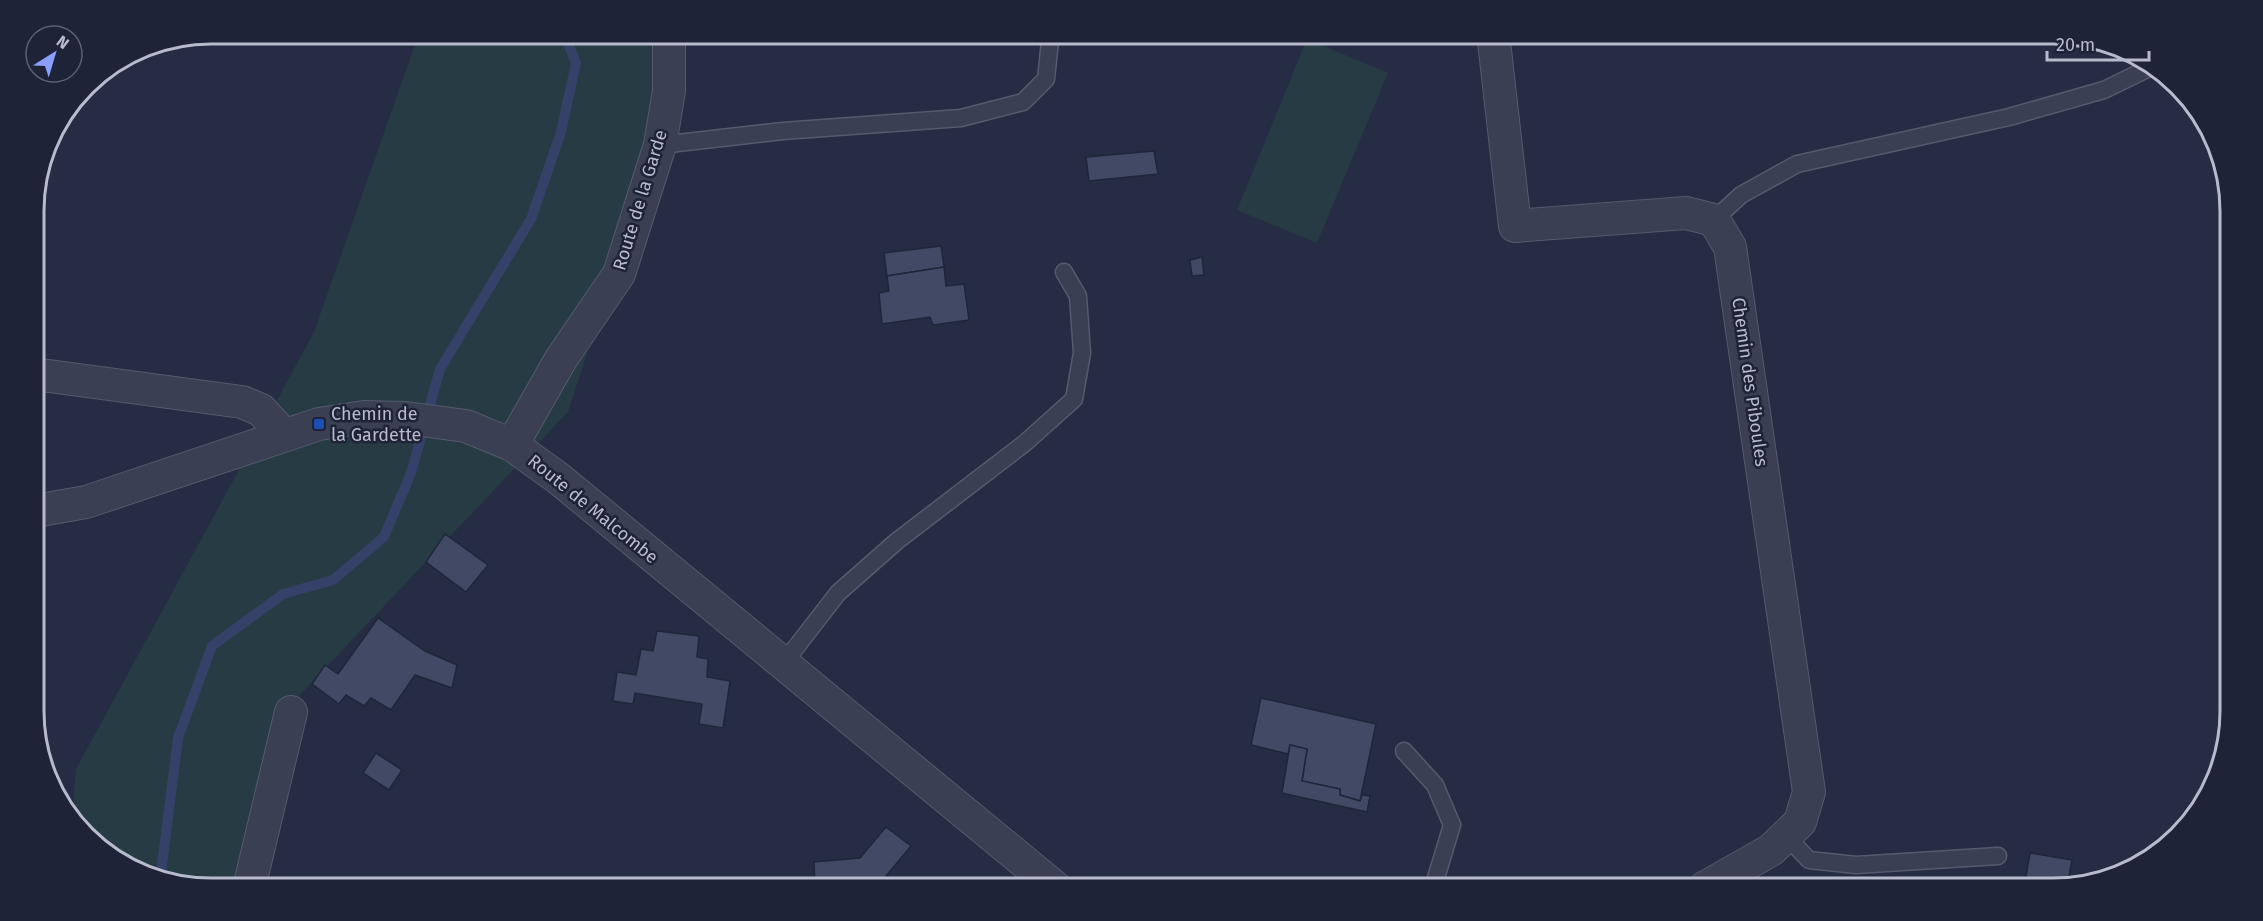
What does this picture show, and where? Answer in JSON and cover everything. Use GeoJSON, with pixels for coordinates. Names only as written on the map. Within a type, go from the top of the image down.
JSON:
{"type":"FeatureCollection","features":[{"type":"Feature","properties":{"kind":"street"},"geometry":{"type":"LineString","coordinates":[[1494,43],[1515,226],[1686,213],[1714,220]]}},
{"type":"Feature","properties":{"kind":"street","name":"Route de la Garde"},"geometry":{"type":"LineString","coordinates":[[512,445],[561,359],[619,274],[660,145],[669,91],[669,44]]}},
{"type":"Feature","properties":{"kind":"street","name":"Chemin des Piboules"},"geometry":{"type":"LineString","coordinates":[[1714,220],[1730,247],[1809,792],[1800,822],[1771,850],[1723,877]]}},
{"type":"Feature","properties":{"kind":"street"},"geometry":{"type":"LineString","coordinates":[[44,375],[242,402],[261,410],[283,434]]}},
{"type":"Feature","properties":{"kind":"street","name":"Route de Malcombe"},"geometry":{"type":"LineString","coordinates":[[43,510],[86,502],[283,434],[319,424],[364,417],[406,418],[466,426],[512,445],[558,478],[1041,878]]}},
{"type":"Feature","properties":{"kind":"street"},"geometry":{"type":"LineString","coordinates":[[251,878],[291,712]]}},
{"type":"Feature","properties":{"kind":"lane"},"geometry":{"type":"LineString","coordinates":[[660,145],[783,131],[962,118],[1023,102],[1046,79],[1050,44]]}},
{"type":"Feature","properties":{"kind":"lane"},"geometry":{"type":"LineString","coordinates":[[1714,220],[1741,195],[1797,164],[2009,117],[2104,90],[2143,71]]}},
{"type":"Feature","properties":{"kind":"lane"},"geometry":{"type":"LineString","coordinates":[[783,664],[846,586],[897,540],[1025,443],[1074,399],[1082,353],[1078,296],[1064,272]]}},
{"type":"Feature","properties":{"kind":"lane"},"geometry":{"type":"LineString","coordinates":[[1404,751],[1435,785],[1452,825],[1436,877]]}},
{"type":"Feature","properties":{"kind":"lane"},"geometry":{"type":"LineString","coordinates":[[1785,836],[1809,860],[1857,865],[1998,856]]}},
{"type":"Feature","properties":{"kind":"shaded area"},"geometry":{"type":"Polygon","coordinates":[[[1305,43],[1317,43],[1388,73],[1317,243],[1237,210],[1305,43]]]}},
{"type":"Feature","properties":{"kind":"shaded area"},"geometry":{"type":"Polygon","coordinates":[[[415,44],[656,44],[675,82],[568,412],[280,716],[252,878],[210,878],[167,872],[137,860],[118,849],[85,821],[73,805],[76,769],[314,332],[415,44]]]}},
{"type":"Feature","properties":{"kind":"building"},"geometry":{"type":"Polygon","coordinates":[[[1154,151],[1158,174],[1089,181],[1086,157],[1154,151]]]}},
{"type":"Feature","properties":{"kind":"building"},"geometry":{"type":"Polygon","coordinates":[[[941,246],[944,267],[887,276],[884,253],[941,246]]]}},
{"type":"Feature","properties":{"kind":"building"},"geometry":{"type":"Polygon","coordinates":[[[1202,257],[1204,275],[1192,276],[1190,260],[1202,257]]]}},
{"type":"Feature","properties":{"kind":"building"},"geometry":{"type":"Polygon","coordinates":[[[944,267],[946,286],[964,284],[969,320],[933,325],[930,317],[882,324],[879,293],[889,291],[887,276],[944,267]]]}},
{"type":"Feature","properties":{"kind":"building"},"geometry":{"type":"Polygon","coordinates":[[[445,534],[488,565],[466,592],[426,562],[445,534]]]}},
{"type":"Feature","properties":{"kind":"building"},"geometry":{"type":"Polygon","coordinates":[[[378,618],[425,651],[457,665],[452,688],[415,675],[391,710],[371,698],[364,706],[346,695],[339,704],[312,684],[325,665],[338,674],[378,618]]]}},
{"type":"Feature","properties":{"kind":"building"},"geometry":{"type":"Polygon","coordinates":[[[657,631],[699,636],[697,657],[708,659],[707,677],[730,681],[723,728],[699,724],[702,704],[635,693],[633,704],[613,701],[617,672],[636,675],[641,649],[653,651],[657,631]]]}},
{"type":"Feature","properties":{"kind":"building"},"geometry":{"type":"Polygon","coordinates":[[[1261,698],[1376,724],[1360,801],[1340,795],[1340,789],[1302,781],[1307,749],[1290,745],[1288,754],[1251,745],[1261,698]]]}},
{"type":"Feature","properties":{"kind":"building"},"geometry":{"type":"Polygon","coordinates":[[[1290,745],[1307,749],[1302,781],[1340,789],[1340,795],[1360,801],[1362,795],[1370,796],[1367,812],[1282,793],[1290,745]]]}},
{"type":"Feature","properties":{"kind":"building"},"geometry":{"type":"Polygon","coordinates":[[[376,753],[402,770],[389,790],[363,773],[376,753]]]}},
{"type":"Feature","properties":{"kind":"building"},"geometry":{"type":"Polygon","coordinates":[[[886,827],[911,846],[886,878],[815,878],[814,862],[860,858],[886,827]]]}},
{"type":"Feature","properties":{"kind":"building"},"geometry":{"type":"Polygon","coordinates":[[[2030,853],[2072,860],[2069,876],[2026,877],[2030,853]]]}},
{"type":"Feature","properties":{"kind":"waterway"},"geometry":{"type":"LineString","coordinates":[[161,870],[178,738],[212,646],[283,594],[333,580],[384,537],[411,473],[440,369],[531,219],[561,132],[576,63],[568,44]]}},
{"type":"Feature","properties":{"kind":"place","name":"Chemin de la Gardette"},"geometry":{"type":"Point","coordinates":[319,424]}}]}
